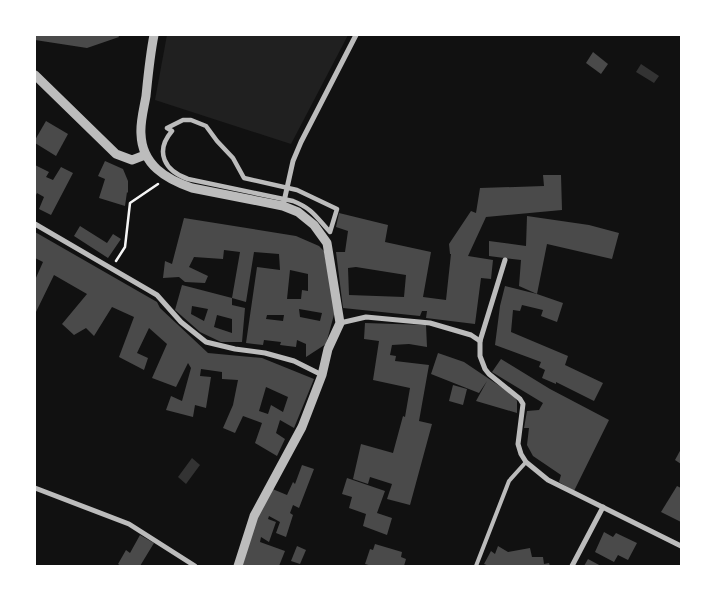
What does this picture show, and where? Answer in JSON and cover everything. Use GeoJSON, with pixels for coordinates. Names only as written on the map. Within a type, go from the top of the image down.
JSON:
{"type":"FeatureCollection","features":[{"type":"Feature","properties":{"kind":"street"},"geometry":{"type":"LineString","coordinates":[[154,35],[141,134],[145,155],[152,165],[168,178],[192,188],[284,203],[304,206],[314,213],[330,232],[337,209],[312,196],[288,188],[244,178],[233,158],[210,131],[200,123],[183,120],[168,128],[172,131],[166,138],[163,146],[163,155],[171,170],[177,175],[284,203],[314,225],[327,243],[340,323],[328,349],[322,375],[302,427],[254,516],[238,566]]}},
{"type":"Feature","properties":{"kind":"street"},"geometry":{"type":"LineString","coordinates":[[284,203],[293,161],[301,142],[356,35]]}},
{"type":"Feature","properties":{"kind":"street"},"geometry":{"type":"LineString","coordinates":[[35,75],[116,154],[132,160],[145,155]]}},
{"type":"Feature","properties":{"kind":"street"},"geometry":{"type":"LineString","coordinates":[[35,224],[157,295],[181,322],[206,342],[287,359],[322,375]]}},
{"type":"Feature","properties":{"kind":"street"},"geometry":{"type":"LineString","coordinates":[[505,260],[480,340],[480,356],[489,374],[520,399],[523,404],[518,444],[521,454],[526,462],[548,480],[681,546]]}},
{"type":"Feature","properties":{"kind":"street"},"geometry":{"type":"LineString","coordinates":[[340,323],[366,317],[430,323],[471,335],[480,340]]}},
{"type":"Feature","properties":{"kind":"street"},"geometry":{"type":"LineString","coordinates":[[35,488],[129,524],[196,566]]}},
{"type":"Feature","properties":{"kind":"street"},"geometry":{"type":"LineString","coordinates":[[572,566],[603,507]]}},
{"type":"Feature","properties":{"kind":"lane"},"geometry":{"type":"LineString","coordinates":[[476,566],[509,481],[526,462]]}},
{"type":"Feature","properties":{"kind":"path"},"geometry":{"type":"LineString","coordinates":[[112,269],[125,247],[130,203],[168,178]]}},
{"type":"Feature","properties":{"kind":"shaded area"},"geometry":{"type":"Polygon","coordinates":[[[167,35],[348,35],[291,144],[155,100],[167,35]]]}},
{"type":"Feature","properties":{"kind":"shaded area"},"geometry":{"type":"Polygon","coordinates":[[[641,64],[659,76],[654,83],[636,72],[641,64]]]}},
{"type":"Feature","properties":{"kind":"shaded area"},"geometry":{"type":"Polygon","coordinates":[[[192,458],[200,465],[186,484],[178,477],[192,458]]]}},
{"type":"Feature","properties":{"kind":"building"},"geometry":{"type":"Polygon","coordinates":[[[35,35],[118,35],[119,37],[87,48],[35,40],[35,35]]]}},
{"type":"Feature","properties":{"kind":"building"},"geometry":{"type":"Polygon","coordinates":[[[593,52],[608,64],[601,74],[586,63],[593,52]]]}},
{"type":"Feature","properties":{"kind":"building"},"geometry":{"type":"Polygon","coordinates":[[[46,121],[68,134],[56,156],[35,143],[46,121]]]}},
{"type":"Feature","properties":{"kind":"building"},"geometry":{"type":"Polygon","coordinates":[[[105,161],[123,169],[128,181],[125,206],[99,198],[105,179],[98,176],[105,161]]]}},
{"type":"Feature","properties":{"kind":"building"},"geometry":{"type":"Polygon","coordinates":[[[35,165],[49,172],[46,177],[53,180],[61,167],[73,173],[51,215],[39,209],[44,197],[37,193],[35,197],[35,165]]]}},
{"type":"Feature","properties":{"kind":"building"},"geometry":{"type":"Polygon","coordinates":[[[543,175],[561,175],[562,210],[486,217],[468,256],[493,260],[491,279],[481,278],[475,324],[426,318],[427,311],[422,311],[420,316],[343,308],[336,252],[345,252],[348,231],[336,227],[339,213],[388,225],[385,242],[431,252],[423,297],[446,300],[451,254],[449,244],[471,211],[476,213],[480,188],[544,186],[543,175]],[[356,267],[348,268],[349,295],[404,297],[406,275],[356,267]]]}},
{"type":"Feature","properties":{"kind":"building"},"geometry":{"type":"Polygon","coordinates":[[[527,216],[589,225],[619,233],[612,259],[547,244],[537,294],[519,286],[521,260],[489,256],[489,241],[526,246],[527,216]]]}},
{"type":"Feature","properties":{"kind":"building"},"geometry":{"type":"Polygon","coordinates":[[[184,218],[296,236],[319,246],[324,251],[335,311],[326,344],[306,357],[306,344],[297,340],[296,347],[280,345],[281,342],[264,340],[263,345],[246,343],[257,267],[280,270],[279,254],[254,252],[246,302],[232,298],[240,252],[224,250],[223,259],[194,257],[189,267],[208,276],[205,283],[185,282],[179,277],[163,278],[165,261],[172,264],[184,218]],[[290,270],[287,299],[301,299],[302,290],[308,291],[308,274],[290,270]],[[299,309],[300,317],[320,321],[322,313],[299,309]],[[267,315],[266,319],[283,321],[284,315],[267,315]]]}},
{"type":"Feature","properties":{"kind":"building"},"geometry":{"type":"Polygon","coordinates":[[[80,226],[107,243],[113,234],[121,239],[108,258],[74,236],[80,226]]]}},
{"type":"Feature","properties":{"kind":"building"},"geometry":{"type":"Polygon","coordinates":[[[35,232],[157,302],[160,308],[208,353],[262,358],[314,379],[294,428],[280,420],[276,433],[285,439],[277,456],[255,443],[262,423],[243,416],[235,433],[223,428],[233,405],[238,380],[222,379],[222,372],[201,369],[200,376],[211,377],[206,408],[195,405],[193,417],[166,410],[171,396],[182,401],[191,368],[188,363],[176,387],[152,378],[167,344],[149,328],[137,353],[148,358],[144,370],[119,357],[134,317],[112,307],[94,336],[86,328],[74,335],[62,324],[87,294],[54,275],[35,314],[35,280],[43,262],[35,258],[35,232]],[[266,387],[259,411],[268,414],[271,405],[283,412],[288,397],[266,387]]]}},
{"type":"Feature","properties":{"kind":"building"},"geometry":{"type":"Polygon","coordinates":[[[182,285],[232,298],[232,305],[245,308],[242,342],[221,342],[200,332],[175,310],[182,285]],[[192,306],[191,314],[204,321],[208,309],[192,306]],[[217,315],[214,327],[232,333],[232,319],[217,315]]]}},
{"type":"Feature","properties":{"kind":"building"},"geometry":{"type":"Polygon","coordinates":[[[505,286],[563,303],[557,322],[541,316],[543,310],[522,305],[520,311],[513,310],[511,332],[568,356],[565,365],[603,383],[594,401],[556,382],[556,384],[542,378],[545,370],[539,367],[541,362],[495,345],[500,306],[505,286]]]}},
{"type":"Feature","properties":{"kind":"building"},"geometry":{"type":"Polygon","coordinates":[[[365,323],[426,325],[427,347],[409,344],[392,345],[390,355],[396,356],[395,361],[429,365],[419,421],[432,424],[410,505],[387,499],[392,484],[370,477],[368,484],[353,479],[361,444],[393,453],[403,416],[405,417],[410,388],[373,380],[379,341],[364,339],[365,323]]]}},
{"type":"Feature","properties":{"kind":"building"},"geometry":{"type":"Polygon","coordinates":[[[438,353],[464,362],[513,395],[517,401],[517,413],[476,401],[487,381],[479,393],[431,374],[438,353]]]}},
{"type":"Feature","properties":{"kind":"building"},"geometry":{"type":"Polygon","coordinates":[[[501,359],[550,389],[609,420],[574,491],[559,482],[561,475],[533,456],[527,445],[529,428],[524,428],[527,411],[539,410],[543,403],[492,372],[501,359]]]}},
{"type":"Feature","properties":{"kind":"building"},"geometry":{"type":"Polygon","coordinates":[[[453,385],[467,389],[463,405],[449,401],[453,385]]]}},
{"type":"Feature","properties":{"kind":"building"},"geometry":{"type":"Polygon","coordinates":[[[681,449],[681,464],[675,460],[681,449]]]}},
{"type":"Feature","properties":{"kind":"building"},"geometry":{"type":"Polygon","coordinates":[[[302,465],[314,469],[299,508],[293,505],[290,513],[293,515],[286,537],[276,533],[280,522],[269,516],[268,519],[276,522],[269,542],[261,537],[260,542],[285,551],[279,566],[241,566],[256,517],[270,488],[287,495],[293,482],[295,484],[302,465]]]}},
{"type":"Feature","properties":{"kind":"building"},"geometry":{"type":"Polygon","coordinates":[[[347,478],[385,491],[377,513],[392,518],[387,535],[363,526],[366,514],[349,508],[352,497],[342,494],[347,478]]]}},
{"type":"Feature","properties":{"kind":"building"},"geometry":{"type":"Polygon","coordinates":[[[677,486],[681,488],[681,522],[661,512],[677,486]]]}},
{"type":"Feature","properties":{"kind":"building"},"geometry":{"type":"Polygon","coordinates":[[[604,532],[613,537],[616,533],[637,543],[628,560],[618,555],[614,562],[595,552],[604,532]]]}},
{"type":"Feature","properties":{"kind":"building"},"geometry":{"type":"Polygon","coordinates":[[[140,535],[154,543],[140,566],[121,566],[118,564],[126,550],[130,553],[140,535]]]}},
{"type":"Feature","properties":{"kind":"building"},"geometry":{"type":"Polygon","coordinates":[[[375,544],[402,552],[401,557],[406,559],[404,566],[372,566],[365,564],[370,549],[373,550],[375,544]]]}},
{"type":"Feature","properties":{"kind":"building"},"geometry":{"type":"Polygon","coordinates":[[[297,546],[306,550],[300,564],[291,561],[297,546]]]}},
{"type":"Feature","properties":{"kind":"building"},"geometry":{"type":"Polygon","coordinates":[[[498,546],[508,552],[530,548],[532,557],[543,557],[544,564],[549,563],[550,566],[489,566],[484,564],[491,551],[495,554],[498,546]]]}},
{"type":"Feature","properties":{"kind":"building"},"geometry":{"type":"Polygon","coordinates":[[[588,559],[601,566],[584,566],[588,559]]]}}]}
